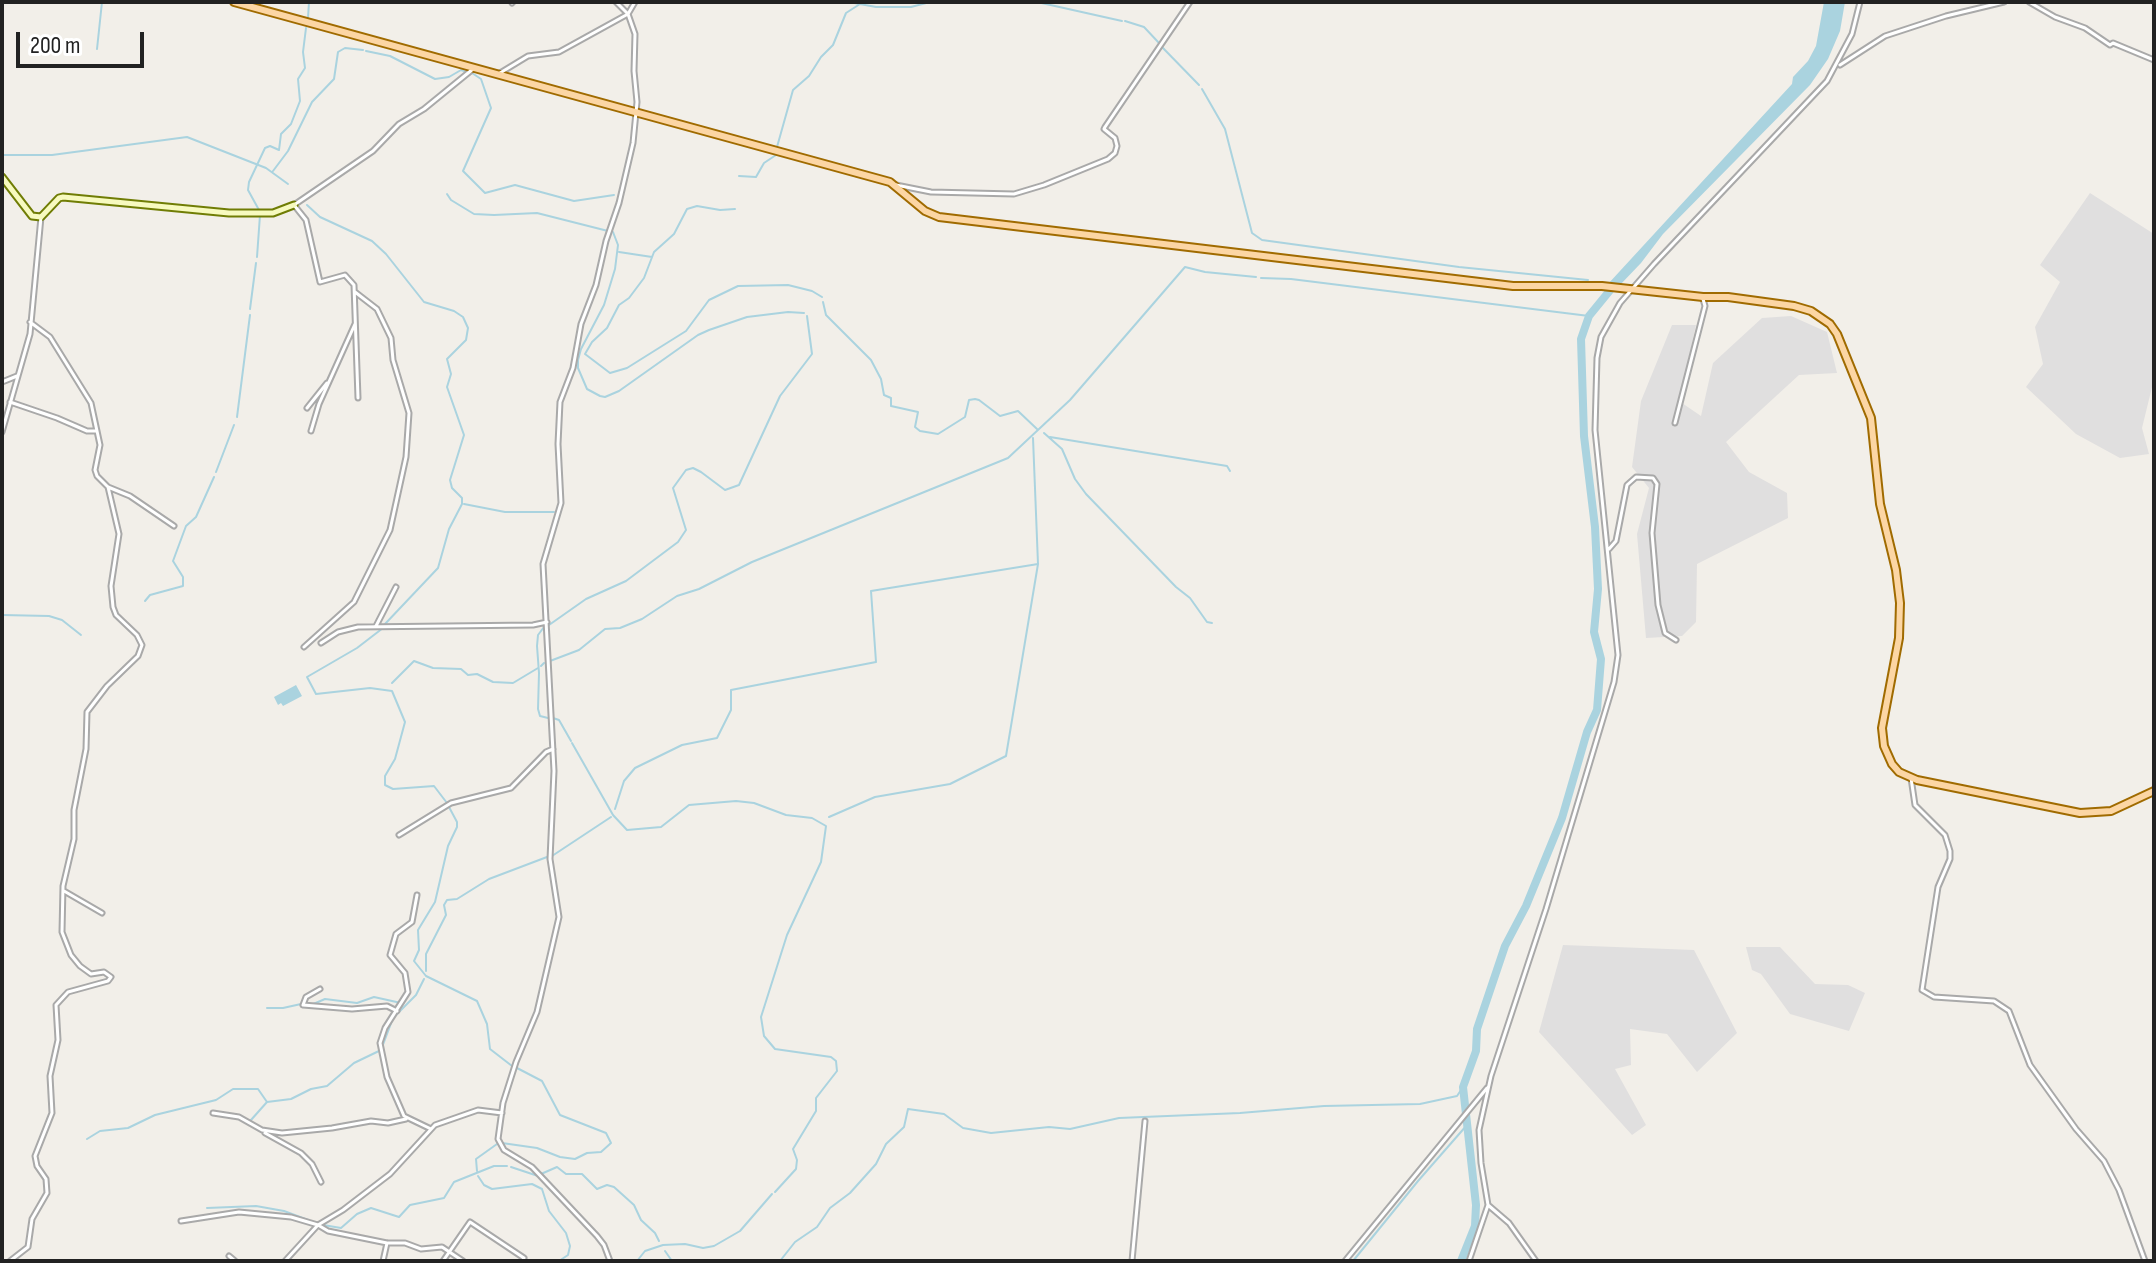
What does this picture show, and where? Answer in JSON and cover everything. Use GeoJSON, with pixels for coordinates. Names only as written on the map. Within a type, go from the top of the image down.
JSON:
{"type":"FeatureCollection","features":[{"type":"Feature","properties":{"kind":"main road"},"geometry":{"type":"LineString","coordinates":[[234,2],[896,185],[925,211],[939,217],[1513,286],[1602,286],[1800,307],[1825,320],[1839,339],[1871,418],[1880,504],[1900,595],[1901,627],[1882,728],[1892,764],[1911,778],[2090,814],[2117,808],[2154,791]]}},
{"type":"Feature","properties":{"kind":"street"},"geometry":{"type":"LineString","coordinates":[[610,1261],[604,1245],[543,1177],[500,1145],[498,1133],[513,1072],[537,1012],[559,917],[550,859],[553,749],[543,564],[561,503],[558,444],[560,402],[573,368],[581,324],[596,285],[633,143],[636,113],[635,34],[628,14],[616,2]]}},
{"type":"Feature","properties":{"kind":"street"},"geometry":{"type":"LineString","coordinates":[[497,75],[528,56],[559,52],[628,14],[635,2]]}},
{"type":"Feature","properties":{"kind":"street"},"geometry":{"type":"LineString","coordinates":[[896,185],[931,192],[1014,194],[1108,159],[1117,146],[1115,138],[1105,127],[1190,2]]}},
{"type":"Feature","properties":{"kind":"street"},"geometry":{"type":"LineString","coordinates":[[1469,1261],[1488,1205],[1479,1130],[1489,1084],[1551,894],[1614,682],[1618,655],[1595,430],[1597,358],[1601,337],[1620,303],[1794,117],[1836,67],[1852,34],[1860,2]]}},
{"type":"Feature","properties":{"kind":"street"},"geometry":{"type":"LineString","coordinates":[[1836,67],[1885,36],[1946,16],[2004,2]]}},
{"type":"Feature","properties":{"kind":"street"},"geometry":{"type":"LineString","coordinates":[[2029,2],[2055,17],[2085,28],[2110,45],[2113,43],[2154,60]]}},
{"type":"Feature","properties":{"kind":"street"},"geometry":{"type":"LineString","coordinates":[[2,432],[30,334],[41,217],[59,198],[229,213],[273,213],[294,205],[373,151],[399,124],[424,109],[473,69]]}},
{"type":"Feature","properties":{"kind":"street"},"geometry":{"type":"LineString","coordinates":[[2,177],[32,216],[41,217]]}},
{"type":"Feature","properties":{"kind":"street"},"geometry":{"type":"LineString","coordinates":[[294,205],[306,220],[320,282],[345,275],[352,281],[357,320],[358,398]]}},
{"type":"Feature","properties":{"kind":"street"},"geometry":{"type":"LineString","coordinates":[[304,647],[354,602],[390,530],[404,469],[409,413],[393,360],[391,338],[377,309],[355,292]]}},
{"type":"Feature","properties":{"kind":"street"},"geometry":{"type":"LineString","coordinates":[[1675,423],[1705,306],[1703,297]]}},
{"type":"Feature","properties":{"kind":"street"},"geometry":{"type":"LineString","coordinates":[[311,431],[357,320]]}},
{"type":"Feature","properties":{"kind":"street"},"geometry":{"type":"LineString","coordinates":[[10,1261],[28,1247],[32,1219],[47,1193],[46,1179],[37,1166],[35,1156],[52,1113],[50,1076],[58,1040],[56,1005],[68,992],[108,981],[111,977],[104,972],[91,974],[71,955],[62,932],[63,890],[74,839],[74,810],[86,749],[87,712],[107,686],[138,656],[142,645],[140,639],[116,615],[113,607],[111,586],[119,534],[108,487],[95,470],[100,445],[91,403],[50,337],[30,322]]}},
{"type":"Feature","properties":{"kind":"street"},"geometry":{"type":"LineString","coordinates":[[2,382],[17,376]]}},
{"type":"Feature","properties":{"kind":"street"},"geometry":{"type":"LineString","coordinates":[[307,408],[330,380]]}},
{"type":"Feature","properties":{"kind":"street"},"geometry":{"type":"LineString","coordinates":[[10,402],[87,431],[97,431]]}},
{"type":"Feature","properties":{"kind":"street"},"geometry":{"type":"LineString","coordinates":[[1609,549],[1616,541],[1627,485],[1636,477],[1653,478],[1657,484],[1652,533],[1658,605],[1665,633],[1676,640]]}},
{"type":"Feature","properties":{"kind":"street"},"geometry":{"type":"LineString","coordinates":[[108,487],[130,496],[174,526]]}},
{"type":"Feature","properties":{"kind":"street"},"geometry":{"type":"LineString","coordinates":[[376,626],[396,587]]}},
{"type":"Feature","properties":{"kind":"street"},"geometry":{"type":"LineString","coordinates":[[321,643],[345,629],[376,626],[533,625],[547,622]]}},
{"type":"Feature","properties":{"kind":"street"},"geometry":{"type":"LineString","coordinates":[[399,835],[451,803],[511,788],[546,752],[553,749]]}},
{"type":"Feature","properties":{"kind":"street"},"geometry":{"type":"LineString","coordinates":[[1911,778],[1915,805],[1942,831],[1950,851],[1950,859],[1938,887],[1922,990],[1934,997],[1994,1001],[2009,1011],[2030,1065],[2076,1129],[2104,1161],[2119,1190],[2145,1261]]}},
{"type":"Feature","properties":{"kind":"street"},"geometry":{"type":"LineString","coordinates":[[63,890],[102,913]]}},
{"type":"Feature","properties":{"kind":"street"},"geometry":{"type":"LineString","coordinates":[[406,1119],[387,1077],[380,1043],[385,1028],[406,998],[408,986],[405,973],[390,955],[396,934],[411,925],[417,895]]}},
{"type":"Feature","properties":{"kind":"street"},"geometry":{"type":"LineString","coordinates":[[320,989],[306,997],[303,1005],[352,1009],[387,1006],[397,1011]]}},
{"type":"Feature","properties":{"kind":"street"},"geometry":{"type":"LineString","coordinates":[[1345,1261],[1489,1084]]}},
{"type":"Feature","properties":{"kind":"street"},"geometry":{"type":"LineString","coordinates":[[285,1261],[318,1225],[390,1174],[431,1129],[478,1110],[502,1113]]}},
{"type":"Feature","properties":{"kind":"street"},"geometry":{"type":"LineString","coordinates":[[213,1113],[239,1117],[301,1153],[312,1164],[321,1182]]}},
{"type":"Feature","properties":{"kind":"street"},"geometry":{"type":"LineString","coordinates":[[262,1130],[288,1132],[406,1119],[431,1129]]}},
{"type":"Feature","properties":{"kind":"street"},"geometry":{"type":"LineString","coordinates":[[1132,1261],[1145,1121]]}},
{"type":"Feature","properties":{"kind":"street"},"geometry":{"type":"LineString","coordinates":[[1488,1205],[1509,1223],[1536,1261]]}},
{"type":"Feature","properties":{"kind":"street"},"geometry":{"type":"LineString","coordinates":[[181,1221],[239,1212],[291,1217],[328,1231],[387,1243],[405,1243],[421,1249],[442,1247],[463,1261]]}},
{"type":"Feature","properties":{"kind":"street"},"geometry":{"type":"LineString","coordinates":[[443,1261],[470,1222],[524,1258],[522,1261]]}},
{"type":"Feature","properties":{"kind":"street"},"geometry":{"type":"LineString","coordinates":[[383,1261],[387,1243]]}},
{"type":"Feature","properties":{"kind":"street"},"geometry":{"type":"LineString","coordinates":[[229,1256],[235,1261]]}},
{"type":"Feature","properties":{"kind":"shaded area"},"geometry":{"type":"Polygon","coordinates":[[[2090,193],[2154,234],[2154,379],[2142,428],[2149,454],[2120,458],[2076,434],[2026,387],[2043,364],[2035,327],[2060,282],[2040,265],[2090,193]]]}},
{"type":"Feature","properties":{"kind":"shaded area"},"geometry":{"type":"Polygon","coordinates":[[[1791,316],[1827,332],[1837,373],[1799,375],[1726,442],[1749,472],[1787,493],[1788,518],[1697,564],[1696,622],[1682,636],[1646,638],[1637,534],[1649,488],[1632,467],[1641,401],[1672,325],[1696,325],[1679,401],[1701,416],[1713,363],[1762,318],[1791,316]]]}},
{"type":"Feature","properties":{"kind":"shaded area"},"geometry":{"type":"Polygon","coordinates":[[[1563,945],[1694,950],[1737,1033],[1697,1072],[1667,1034],[1630,1029],[1631,1065],[1615,1069],[1646,1125],[1632,1135],[1539,1032],[1563,945]]]}},
{"type":"Feature","properties":{"kind":"shaded area"},"geometry":{"type":"Polygon","coordinates":[[[1746,947],[1780,947],[1815,984],[1848,985],[1865,993],[1849,1031],[1790,1014],[1761,974],[1752,970],[1746,947]]]}},
{"type":"Feature","properties":{"kind":"water"},"geometry":{"type":"Polygon","coordinates":[[[1824,2],[1845,2],[1840,31],[1828,59],[1810,85],[1663,234],[1620,285],[1608,284],[1792,84],[1793,77],[1808,61],[1816,46],[1824,2]]]}},
{"type":"Feature","properties":{"kind":"water"},"geometry":{"type":"Polygon","coordinates":[[[296,685],[302,696],[283,706],[281,703],[278,705],[274,697],[296,685]]]}},
{"type":"Feature","properties":{"kind":"waterway"},"geometry":{"type":"LineString","coordinates":[[97,49],[102,2]]}},
{"type":"Feature","properties":{"kind":"waterway"},"geometry":{"type":"LineString","coordinates":[[308,18],[309,2]]}},
{"type":"Feature","properties":{"kind":"waterway"},"geometry":{"type":"LineString","coordinates":[[849,2],[876,7],[911,7],[930,2]]}},
{"type":"Feature","properties":{"kind":"waterway"},"geometry":{"type":"LineString","coordinates":[[1037,2],[1122,21]]}},
{"type":"Feature","properties":{"kind":"waterway"},"geometry":{"type":"LineString","coordinates":[[777,147],[793,90],[809,76],[833,45],[846,13],[860,4]]}},
{"type":"Feature","properties":{"kind":"waterway"},"geometry":{"type":"LineString","coordinates":[[1125,21],[1144,27],[1159,43]]}},
{"type":"Feature","properties":{"kind":"waterway"},"geometry":{"type":"LineString","coordinates":[[259,210],[248,190],[249,182],[265,148],[270,146],[279,150],[281,134],[291,124],[300,101],[298,79],[305,68],[306,28]]}},
{"type":"Feature","properties":{"kind":"waterway"},"geometry":{"type":"LineString","coordinates":[[1161,46],[1199,85]]}},
{"type":"Feature","properties":{"kind":"waterway"},"geometry":{"type":"LineString","coordinates":[[273,171],[288,151],[312,102],[334,79],[338,52],[345,48],[363,50]]}},
{"type":"Feature","properties":{"kind":"waterway"},"geometry":{"type":"LineString","coordinates":[[366,51],[390,56],[435,79],[449,77],[461,70],[467,72]]}},
{"type":"Feature","properties":{"kind":"waterway"},"geometry":{"type":"LineString","coordinates":[[472,73],[481,79],[491,108],[463,171],[485,193],[515,185],[574,201],[614,195]]}},
{"type":"Feature","properties":{"kind":"waterway"},"geometry":{"type":"LineString","coordinates":[[1202,89],[1225,129],[1252,233],[1262,240],[1459,267],[1588,280]]}},
{"type":"Feature","properties":{"kind":"waterway"},"geometry":{"type":"LineString","coordinates":[[2,155],[52,155],[187,137],[266,168],[288,184]]}},
{"type":"Feature","properties":{"kind":"waterway"},"geometry":{"type":"LineString","coordinates":[[739,176],[756,177],[764,163],[776,155]]}},
{"type":"Feature","properties":{"kind":"waterway"},"geometry":{"type":"LineString","coordinates":[[447,194],[451,200],[474,214],[537,213],[608,231]]}},
{"type":"Feature","properties":{"kind":"waterway"},"geometry":{"type":"LineString","coordinates":[[307,205],[320,217],[372,241],[424,302],[454,311],[463,317],[468,328],[466,340],[447,359],[451,374],[447,387],[464,435],[450,480],[452,488],[462,498],[462,504],[449,529],[438,568],[385,624]]}},
{"type":"Feature","properties":{"kind":"waterway"},"geometry":{"type":"LineString","coordinates":[[735,209],[697,206],[687,209],[674,234],[654,252],[644,278],[629,298],[619,305],[607,328],[592,342],[585,354],[610,373],[627,368],[686,331],[709,300],[738,286],[788,285],[822,297]]}},
{"type":"Feature","properties":{"kind":"waterway"},"geometry":{"type":"LineString","coordinates":[[257,257],[260,215]]}},
{"type":"Feature","properties":{"kind":"waterway"},"geometry":{"type":"LineString","coordinates":[[613,232],[618,245],[615,269],[604,305],[578,360],[587,389],[600,396],[619,391],[709,330],[747,317],[804,313]]}},
{"type":"Feature","properties":{"kind":"waterway"},"geometry":{"type":"LineString","coordinates":[[619,252],[652,257]]}},
{"type":"Feature","properties":{"kind":"waterway"},"geometry":{"type":"LineString","coordinates":[[250,309],[256,263]]}},
{"type":"Feature","properties":{"kind":"waterway"},"geometry":{"type":"LineString","coordinates":[[550,661],[579,650],[605,629],[620,628],[642,619],[677,596],[699,589],[752,562],[1008,458],[1070,400],[1185,267],[1256,277]]}},
{"type":"Feature","properties":{"kind":"waterway"},"geometry":{"type":"LineString","coordinates":[[1261,278],[1291,279],[1589,316]]}},
{"type":"Feature","properties":{"kind":"waterway"},"geometry":{"type":"LineString","coordinates":[[1461,1261],[1475,1226],[1476,1205],[1463,1087],[1476,1051],[1477,1029],[1505,946],[1526,906],[1562,818],[1587,732],[1597,710],[1601,659],[1594,632],[1598,589],[1595,527],[1584,436],[1581,339],[1589,316],[1616,283]]}},
{"type":"Feature","properties":{"kind":"waterway"},"geometry":{"type":"LineString","coordinates":[[823,302],[826,315],[871,360],[881,379],[884,395],[891,398],[891,406],[918,412],[915,427],[920,431],[938,434],[965,417],[969,400],[975,399],[1000,416],[1018,411],[1037,429]]}},
{"type":"Feature","properties":{"kind":"waterway"},"geometry":{"type":"LineString","coordinates":[[237,417],[250,315]]}},
{"type":"Feature","properties":{"kind":"waterway"},"geometry":{"type":"LineString","coordinates":[[549,625],[586,599],[626,581],[678,542],[686,530],[673,488],[686,470],[693,468],[701,472],[725,490],[739,485],[780,396],[812,354],[807,316]]}},
{"type":"Feature","properties":{"kind":"waterway"},"geometry":{"type":"LineString","coordinates":[[216,472],[234,425]]}},
{"type":"Feature","properties":{"kind":"waterway"},"geometry":{"type":"LineString","coordinates":[[1044,433],[1062,449],[1075,479],[1086,494],[1190,598],[1207,622],[1212,623]]}},
{"type":"Feature","properties":{"kind":"waterway"},"geometry":{"type":"LineString","coordinates":[[1050,437],[1227,466],[1230,471]]}},
{"type":"Feature","properties":{"kind":"waterway"},"geometry":{"type":"LineString","coordinates":[[829,817],[875,797],[950,784],[1006,756],[1038,564],[1033,438]]}},
{"type":"Feature","properties":{"kind":"waterway"},"geometry":{"type":"LineString","coordinates":[[145,601],[150,595],[183,586],[183,577],[173,561],[186,526],[196,517],[214,477]]}},
{"type":"Feature","properties":{"kind":"waterway"},"geometry":{"type":"LineString","coordinates":[[464,504],[505,512],[554,512]]}},
{"type":"Feature","properties":{"kind":"waterway"},"geometry":{"type":"LineString","coordinates":[[615,809],[624,781],[635,768],[682,745],[717,738],[731,710],[731,690],[876,662],[871,591],[1038,564]]}},
{"type":"Feature","properties":{"kind":"waterway"},"geometry":{"type":"LineString","coordinates":[[2,615],[49,616],[62,620],[81,635]]}},
{"type":"Feature","properties":{"kind":"waterway"},"geometry":{"type":"LineString","coordinates":[[544,627],[538,635],[537,646],[538,709],[540,716],[548,718]]}},
{"type":"Feature","properties":{"kind":"waterway"},"geometry":{"type":"LineString","coordinates":[[383,628],[357,648],[307,677],[316,694],[370,688],[392,691],[405,722],[395,759],[385,776],[385,785],[393,789],[434,786],[447,803]]}},
{"type":"Feature","properties":{"kind":"waterway"},"geometry":{"type":"LineString","coordinates":[[392,683],[414,661],[433,668],[461,669],[468,675],[477,674],[493,682],[513,683],[538,668]]}},
{"type":"Feature","properties":{"kind":"waterway"},"geometry":{"type":"LineString","coordinates":[[541,666],[544,663]]}},
{"type":"Feature","properties":{"kind":"waterway"},"geometry":{"type":"LineString","coordinates":[[553,718],[559,720],[571,741]]}},
{"type":"Feature","properties":{"kind":"waterway"},"geometry":{"type":"LineString","coordinates":[[572,743],[613,815],[627,830],[661,827],[689,805],[736,801],[754,803],[786,815],[812,818],[826,826],[821,862],[787,935],[761,1017],[764,1036],[775,1049],[831,1057],[836,1061],[837,1071],[816,1098],[816,1111],[793,1149],[796,1169],[775,1192]]}},
{"type":"Feature","properties":{"kind":"waterway"},"geometry":{"type":"LineString","coordinates":[[449,807],[457,827],[448,846],[435,902],[418,930],[419,950],[414,961],[426,976],[477,1001],[487,1024],[490,1049],[512,1066]]}},
{"type":"Feature","properties":{"kind":"waterway"},"geometry":{"type":"LineString","coordinates":[[552,856],[611,817]]}},
{"type":"Feature","properties":{"kind":"waterway"},"geometry":{"type":"LineString","coordinates":[[426,971],[426,954],[446,915],[444,905],[447,900],[457,899],[489,879],[547,857]]}},
{"type":"Feature","properties":{"kind":"waterway"},"geometry":{"type":"LineString","coordinates":[[251,1120],[267,1102],[291,1099],[311,1089],[327,1086],[354,1063],[381,1050],[393,1018],[416,995],[424,979]]}},
{"type":"Feature","properties":{"kind":"waterway"},"geometry":{"type":"LineString","coordinates":[[311,1005],[325,999],[357,1003],[374,997],[401,1003]]}},
{"type":"Feature","properties":{"kind":"waterway"},"geometry":{"type":"LineString","coordinates":[[267,1008],[301,1004]]}},
{"type":"Feature","properties":{"kind":"waterway"},"geometry":{"type":"LineString","coordinates":[[502,1143],[537,1148],[575,1159],[587,1153],[601,1152],[611,1143],[606,1133],[560,1115],[542,1081],[517,1068]]}},
{"type":"Feature","properties":{"kind":"waterway"},"geometry":{"type":"LineString","coordinates":[[780,1261],[795,1242],[817,1227],[830,1208],[850,1193],[876,1164],[886,1144],[904,1127],[908,1109],[944,1114],[963,1128],[991,1133],[1049,1127],[1070,1129],[1119,1118],[1324,1106],[1420,1104],[1457,1096],[1463,1087]]}},
{"type":"Feature","properties":{"kind":"waterway"},"geometry":{"type":"LineString","coordinates":[[87,1139],[100,1131],[128,1128],[155,1115],[216,1100],[233,1089],[258,1089],[267,1102]]}},
{"type":"Feature","properties":{"kind":"waterway"},"geometry":{"type":"LineString","coordinates":[[1353,1261],[1467,1125]]}},
{"type":"Feature","properties":{"kind":"waterway"},"geometry":{"type":"LineString","coordinates":[[477,1171],[476,1159],[497,1144]]}},
{"type":"Feature","properties":{"kind":"waterway"},"geometry":{"type":"LineString","coordinates":[[323,1225],[341,1228],[357,1214],[371,1208],[399,1217],[410,1205],[444,1198],[454,1182],[494,1166],[507,1166]]}},
{"type":"Feature","properties":{"kind":"waterway"},"geometry":{"type":"LineString","coordinates":[[511,1167],[538,1176]]}},
{"type":"Feature","properties":{"kind":"waterway"},"geometry":{"type":"LineString","coordinates":[[541,1174],[557,1167],[566,1174],[582,1174],[597,1189],[607,1185],[614,1187],[634,1205],[641,1220],[659,1241]]}},
{"type":"Feature","properties":{"kind":"waterway"},"geometry":{"type":"LineString","coordinates":[[478,1176],[484,1185],[492,1189],[532,1184],[542,1189],[549,1211],[566,1233],[570,1246],[568,1255],[559,1261]]}},
{"type":"Feature","properties":{"kind":"waterway"},"geometry":{"type":"LineString","coordinates":[[637,1261],[645,1251],[663,1245],[714,1246],[740,1231],[772,1194]]}},
{"type":"Feature","properties":{"kind":"waterway"},"geometry":{"type":"LineString","coordinates":[[207,1208],[256,1206],[284,1211],[308,1220]]}},
{"type":"Feature","properties":{"kind":"waterway"},"geometry":{"type":"LineString","coordinates":[[665,1251],[672,1261]]}}]}
